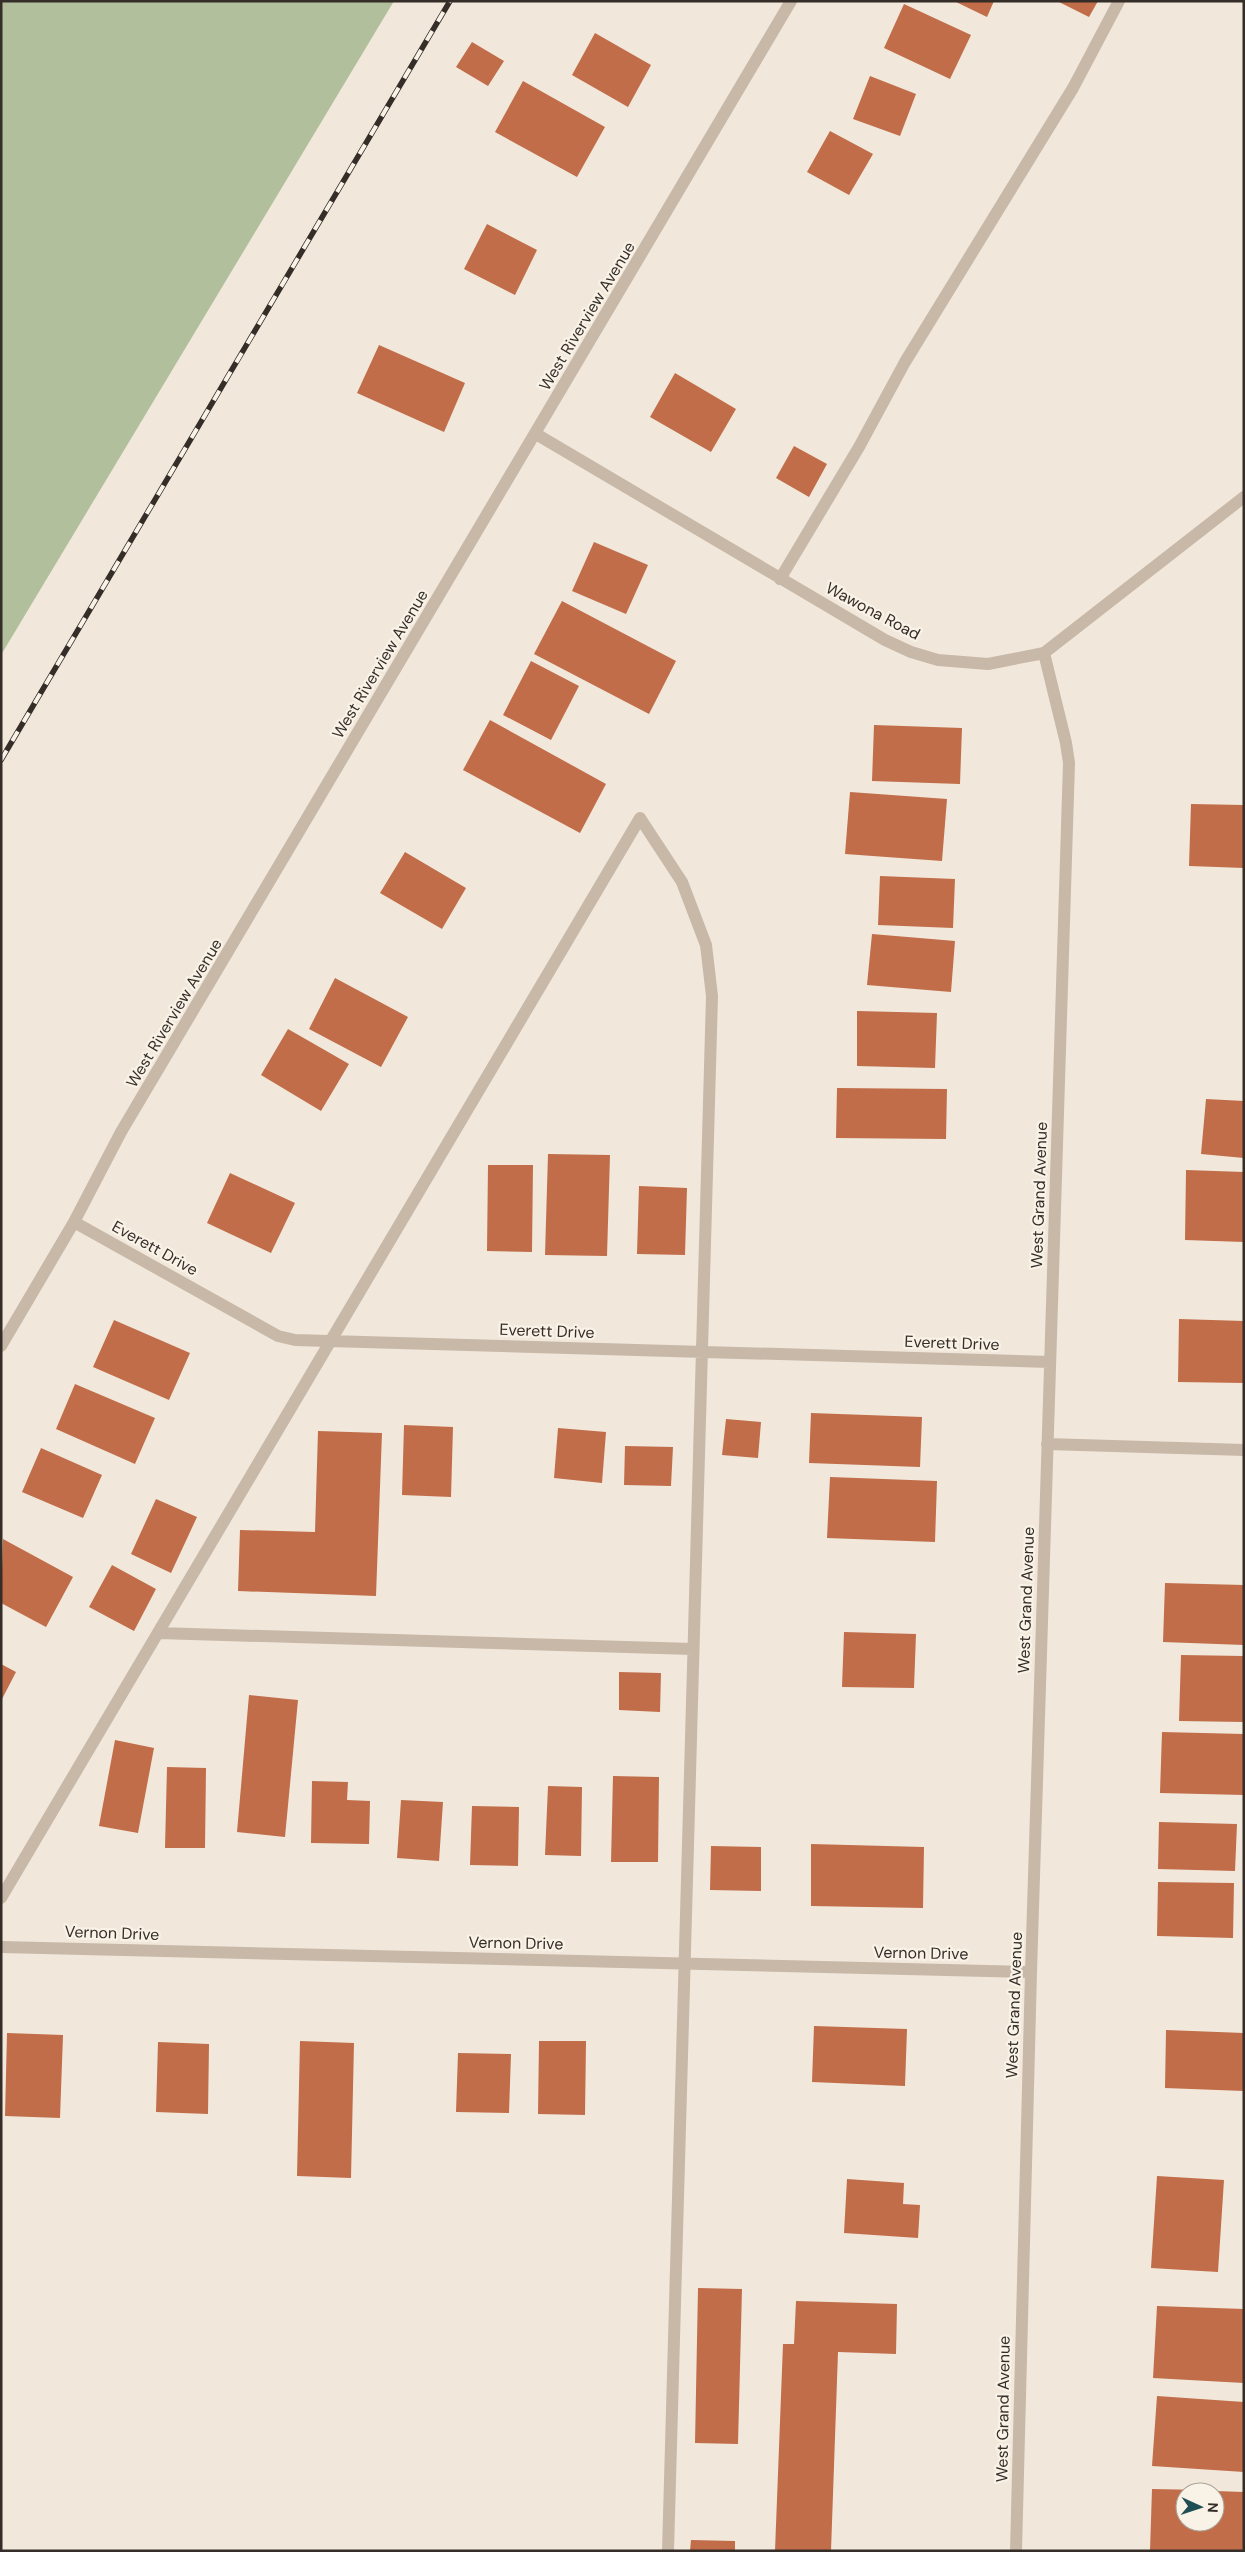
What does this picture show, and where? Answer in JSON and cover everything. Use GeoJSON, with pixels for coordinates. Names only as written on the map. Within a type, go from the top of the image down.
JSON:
{"type":"FeatureCollection","features":[{"type":"Feature","properties":{"kind":"street","name":"West Riverview Avenue"},"geometry":{"type":"LineString","coordinates":[[1,1346],[74,1222],[121,1132],[791,1]]}},
{"type":"Feature","properties":{"kind":"street"},"geometry":{"type":"LineString","coordinates":[[780,579],[859,447],[905,362],[1073,88],[1119,1]]}},
{"type":"Feature","properties":{"kind":"street","name":"Wawona Road"},"geometry":{"type":"LineString","coordinates":[[536,434],[885,640],[911,652],[938,660],[988,664],[1044,653],[1244,497]]}},
{"type":"Feature","properties":{"kind":"street","name":"West Grand Avenue"},"geometry":{"type":"LineString","coordinates":[[1016,2551],[1031,1972],[1068,763],[1066,743],[1044,653]]}},
{"type":"Feature","properties":{"kind":"street"},"geometry":{"type":"LineString","coordinates":[[1,1898],[640,818],[682,882],[706,945],[712,996],[668,2551]]}},
{"type":"Feature","properties":{"kind":"street","name":"Everett Drive"},"geometry":{"type":"LineString","coordinates":[[74,1222],[278,1336],[295,1340],[1050,1362]]}},
{"type":"Feature","properties":{"kind":"street"},"geometry":{"type":"LineString","coordinates":[[1047,1444],[1244,1450]]}},
{"type":"Feature","properties":{"kind":"street"},"geometry":{"type":"LineString","coordinates":[[158,1633],[693,1649]]}},
{"type":"Feature","properties":{"kind":"street","name":"Vernon Drive"},"geometry":{"type":"LineString","coordinates":[[1,1947],[1031,1972]]}},
{"type":"Feature","properties":{"kind":"green space"},"geometry":{"type":"Polygon","coordinates":[[[1,1],[394,1],[1,655],[1,1]]]}},
{"type":"Feature","properties":{"kind":"building"},"geometry":{"type":"Polygon","coordinates":[[[954,1],[994,1],[987,17],[954,1]]]}},
{"type":"Feature","properties":{"kind":"building"},"geometry":{"type":"Polygon","coordinates":[[[1057,1],[1098,1],[1089,17],[1057,1]]]}},
{"type":"Feature","properties":{"kind":"building"},"geometry":{"type":"Polygon","coordinates":[[[904,4],[971,35],[950,79],[884,48],[904,4]]]}},
{"type":"Feature","properties":{"kind":"building"},"geometry":{"type":"Polygon","coordinates":[[[595,33],[651,65],[628,107],[572,75],[595,33]]]}},
{"type":"Feature","properties":{"kind":"building"},"geometry":{"type":"Polygon","coordinates":[[[472,42],[504,61],[488,86],[456,67],[472,42]]]}},
{"type":"Feature","properties":{"kind":"building"},"geometry":{"type":"Polygon","coordinates":[[[870,76],[916,94],[900,136],[853,119],[870,76]]]}},
{"type":"Feature","properties":{"kind":"building"},"geometry":{"type":"Polygon","coordinates":[[[523,81],[605,127],[577,177],[495,132],[523,81]]]}},
{"type":"Feature","properties":{"kind":"building"},"geometry":{"type":"Polygon","coordinates":[[[830,131],[873,154],[849,195],[807,172],[830,131]]]}},
{"type":"Feature","properties":{"kind":"building"},"geometry":{"type":"Polygon","coordinates":[[[487,224],[537,250],[515,295],[464,269],[487,224]]]}},
{"type":"Feature","properties":{"kind":"building"},"geometry":{"type":"Polygon","coordinates":[[[379,345],[465,383],[444,432],[357,393],[379,345]]]}},
{"type":"Feature","properties":{"kind":"building"},"geometry":{"type":"Polygon","coordinates":[[[675,373],[736,409],[711,452],[650,417],[675,373]]]}},
{"type":"Feature","properties":{"kind":"building"},"geometry":{"type":"Polygon","coordinates":[[[794,446],[827,464],[809,497],[776,478],[794,446]]]}},
{"type":"Feature","properties":{"kind":"building"},"geometry":{"type":"Polygon","coordinates":[[[594,542],[648,565],[626,614],[572,591],[594,542]]]}},
{"type":"Feature","properties":{"kind":"building"},"geometry":{"type":"Polygon","coordinates":[[[562,601],[676,661],[649,714],[534,654],[562,601]]]}},
{"type":"Feature","properties":{"kind":"building"},"geometry":{"type":"Polygon","coordinates":[[[531,661],[579,686],[551,740],[503,715],[531,661]]]}},
{"type":"Feature","properties":{"kind":"building"},"geometry":{"type":"Polygon","coordinates":[[[490,720],[606,784],[580,833],[463,770],[490,720]]]}},
{"type":"Feature","properties":{"kind":"building"},"geometry":{"type":"Polygon","coordinates":[[[874,725],[962,728],[960,784],[872,781],[874,725]]]}},
{"type":"Feature","properties":{"kind":"building"},"geometry":{"type":"Polygon","coordinates":[[[850,792],[947,799],[942,861],[845,854],[850,792]]]}},
{"type":"Feature","properties":{"kind":"building"},"geometry":{"type":"Polygon","coordinates":[[[1191,804],[1244,805],[1244,868],[1189,866],[1191,804]]]}},
{"type":"Feature","properties":{"kind":"building"},"geometry":{"type":"Polygon","coordinates":[[[405,852],[466,888],[442,929],[380,893],[405,852]]]}},
{"type":"Feature","properties":{"kind":"building"},"geometry":{"type":"Polygon","coordinates":[[[880,876],[955,879],[953,928],[878,925],[880,876]]]}},
{"type":"Feature","properties":{"kind":"building"},"geometry":{"type":"Polygon","coordinates":[[[872,934],[955,941],[951,992],[867,985],[872,934]]]}},
{"type":"Feature","properties":{"kind":"building"},"geometry":{"type":"Polygon","coordinates":[[[335,978],[408,1017],[381,1067],[309,1029],[335,978]]]}},
{"type":"Feature","properties":{"kind":"building"},"geometry":{"type":"Polygon","coordinates":[[[857,1011],[937,1013],[935,1068],[857,1066],[857,1011]]]}},
{"type":"Feature","properties":{"kind":"building"},"geometry":{"type":"Polygon","coordinates":[[[288,1029],[349,1064],[321,1111],[261,1075],[288,1029]]]}},
{"type":"Feature","properties":{"kind":"building"},"geometry":{"type":"Polygon","coordinates":[[[837,1088],[947,1089],[946,1139],[836,1138],[837,1088]]]}},
{"type":"Feature","properties":{"kind":"building"},"geometry":{"type":"Polygon","coordinates":[[[1206,1099],[1244,1101],[1244,1158],[1201,1154],[1206,1099]]]}},
{"type":"Feature","properties":{"kind":"building"},"geometry":{"type":"Polygon","coordinates":[[[548,1154],[610,1155],[607,1256],[545,1255],[548,1154]]]}},
{"type":"Feature","properties":{"kind":"building"},"geometry":{"type":"Polygon","coordinates":[[[488,1165],[533,1165],[532,1252],[487,1251],[488,1165]]]}},
{"type":"Feature","properties":{"kind":"building"},"geometry":{"type":"Polygon","coordinates":[[[1186,1170],[1244,1172],[1244,1242],[1185,1240],[1186,1170]]]}},
{"type":"Feature","properties":{"kind":"building"},"geometry":{"type":"Polygon","coordinates":[[[230,1173],[295,1203],[271,1253],[207,1223],[230,1173]]]}},
{"type":"Feature","properties":{"kind":"building"},"geometry":{"type":"Polygon","coordinates":[[[639,1186],[687,1188],[685,1255],[637,1254],[639,1186]]]}},
{"type":"Feature","properties":{"kind":"building"},"geometry":{"type":"Polygon","coordinates":[[[1179,1319],[1244,1321],[1244,1383],[1178,1382],[1179,1319]]]}},
{"type":"Feature","properties":{"kind":"building"},"geometry":{"type":"Polygon","coordinates":[[[114,1320],[190,1353],[169,1400],[93,1367],[114,1320]]]}},
{"type":"Feature","properties":{"kind":"building"},"geometry":{"type":"Polygon","coordinates":[[[75,1384],[155,1418],[135,1464],[56,1429],[75,1384]]]}},
{"type":"Feature","properties":{"kind":"building"},"geometry":{"type":"Polygon","coordinates":[[[811,1413],[922,1417],[920,1467],[809,1463],[811,1413]]]}},
{"type":"Feature","properties":{"kind":"building"},"geometry":{"type":"Polygon","coordinates":[[[726,1419],[761,1422],[758,1458],[722,1455],[726,1419]]]}},
{"type":"Feature","properties":{"kind":"building"},"geometry":{"type":"Polygon","coordinates":[[[404,1425],[453,1427],[451,1497],[402,1495],[404,1425]]]}},
{"type":"Feature","properties":{"kind":"building"},"geometry":{"type":"Polygon","coordinates":[[[558,1428],[606,1432],[602,1483],[554,1478],[558,1428]]]}},
{"type":"Feature","properties":{"kind":"building"},"geometry":{"type":"Polygon","coordinates":[[[318,1431],[382,1433],[376,1596],[238,1591],[240,1530],[315,1532],[318,1431]]]}},
{"type":"Feature","properties":{"kind":"building"},"geometry":{"type":"Polygon","coordinates":[[[625,1446],[673,1447],[671,1486],[624,1485],[625,1446]]]}},
{"type":"Feature","properties":{"kind":"building"},"geometry":{"type":"Polygon","coordinates":[[[41,1448],[102,1475],[83,1518],[22,1492],[41,1448]]]}},
{"type":"Feature","properties":{"kind":"building"},"geometry":{"type":"Polygon","coordinates":[[[830,1477],[937,1481],[935,1542],[827,1538],[830,1477]]]}},
{"type":"Feature","properties":{"kind":"building"},"geometry":{"type":"Polygon","coordinates":[[[156,1499],[197,1517],[171,1573],[131,1554],[156,1499]]]}},
{"type":"Feature","properties":{"kind":"building"},"geometry":{"type":"Polygon","coordinates":[[[3,1539],[73,1577],[46,1627],[1,1603],[3,1539]]]}},
{"type":"Feature","properties":{"kind":"building"},"geometry":{"type":"Polygon","coordinates":[[[112,1565],[156,1589],[134,1631],[89,1607],[112,1565]]]}},
{"type":"Feature","properties":{"kind":"building"},"geometry":{"type":"Polygon","coordinates":[[[1165,1583],[1244,1585],[1244,1645],[1163,1642],[1165,1583]]]}},
{"type":"Feature","properties":{"kind":"building"},"geometry":{"type":"Polygon","coordinates":[[[844,1632],[916,1634],[914,1688],[842,1687],[844,1632]]]}},
{"type":"Feature","properties":{"kind":"building"},"geometry":{"type":"Polygon","coordinates":[[[1181,1655],[1244,1656],[1244,1722],[1179,1721],[1181,1655]]]}},
{"type":"Feature","properties":{"kind":"building"},"geometry":{"type":"Polygon","coordinates":[[[1,1664],[16,1672],[1,1701],[1,1664]]]}},
{"type":"Feature","properties":{"kind":"building"},"geometry":{"type":"Polygon","coordinates":[[[619,1672],[661,1673],[660,1712],[619,1710],[619,1672]]]}},
{"type":"Feature","properties":{"kind":"building"},"geometry":{"type":"Polygon","coordinates":[[[249,1695],[298,1700],[285,1837],[237,1832],[249,1695]]]}},
{"type":"Feature","properties":{"kind":"building"},"geometry":{"type":"Polygon","coordinates":[[[1162,1732],[1244,1734],[1244,1795],[1160,1793],[1162,1732]]]}},
{"type":"Feature","properties":{"kind":"building"},"geometry":{"type":"Polygon","coordinates":[[[115,1740],[154,1748],[138,1833],[99,1826],[115,1740]]]}},
{"type":"Feature","properties":{"kind":"building"},"geometry":{"type":"Polygon","coordinates":[[[167,1767],[206,1768],[205,1848],[165,1848],[167,1767]]]}},
{"type":"Feature","properties":{"kind":"building"},"geometry":{"type":"Polygon","coordinates":[[[613,1776],[659,1777],[658,1862],[611,1862],[613,1776]]]}},
{"type":"Feature","properties":{"kind":"building"},"geometry":{"type":"Polygon","coordinates":[[[312,1781],[348,1782],[347,1800],[370,1801],[369,1844],[311,1843],[312,1781]]]}},
{"type":"Feature","properties":{"kind":"building"},"geometry":{"type":"Polygon","coordinates":[[[548,1786],[582,1787],[581,1856],[545,1855],[548,1786]]]}},
{"type":"Feature","properties":{"kind":"building"},"geometry":{"type":"Polygon","coordinates":[[[401,1800],[443,1802],[439,1861],[397,1858],[401,1800]]]}},
{"type":"Feature","properties":{"kind":"building"},"geometry":{"type":"Polygon","coordinates":[[[472,1806],[519,1807],[518,1866],[470,1865],[472,1806]]]}},
{"type":"Feature","properties":{"kind":"building"},"geometry":{"type":"Polygon","coordinates":[[[1159,1822],[1237,1824],[1235,1871],[1158,1869],[1159,1822]]]}},
{"type":"Feature","properties":{"kind":"building"},"geometry":{"type":"Polygon","coordinates":[[[811,1844],[924,1847],[923,1908],[811,1906],[811,1844]]]}},
{"type":"Feature","properties":{"kind":"building"},"geometry":{"type":"Polygon","coordinates":[[[711,1846],[761,1847],[761,1891],[710,1890],[711,1846]]]}},
{"type":"Feature","properties":{"kind":"building"},"geometry":{"type":"Polygon","coordinates":[[[1158,1882],[1234,1883],[1233,1938],[1157,1936],[1158,1882]]]}},
{"type":"Feature","properties":{"kind":"building"},"geometry":{"type":"Polygon","coordinates":[[[814,2026],[907,2029],[905,2086],[812,2082],[814,2026]]]}},
{"type":"Feature","properties":{"kind":"building"},"geometry":{"type":"Polygon","coordinates":[[[1166,2030],[1244,2033],[1244,2091],[1165,2088],[1166,2030]]]}},
{"type":"Feature","properties":{"kind":"building"},"geometry":{"type":"Polygon","coordinates":[[[7,2033],[63,2035],[60,2118],[5,2116],[7,2033]]]}},
{"type":"Feature","properties":{"kind":"building"},"geometry":{"type":"Polygon","coordinates":[[[300,2041],[354,2043],[351,2178],[297,2176],[300,2041]]]}},
{"type":"Feature","properties":{"kind":"building"},"geometry":{"type":"Polygon","coordinates":[[[539,2041],[586,2041],[585,2115],[538,2114],[539,2041]]]}},
{"type":"Feature","properties":{"kind":"building"},"geometry":{"type":"Polygon","coordinates":[[[158,2042],[209,2044],[208,2114],[156,2112],[158,2042]]]}},
{"type":"Feature","properties":{"kind":"building"},"geometry":{"type":"Polygon","coordinates":[[[458,2053],[511,2054],[509,2113],[456,2112],[458,2053]]]}},
{"type":"Feature","properties":{"kind":"building"},"geometry":{"type":"Polygon","coordinates":[[[1157,2176],[1224,2180],[1218,2272],[1151,2268],[1157,2176]]]}},
{"type":"Feature","properties":{"kind":"building"},"geometry":{"type":"Polygon","coordinates":[[[847,2179],[904,2183],[903,2204],[920,2205],[918,2238],[844,2233],[847,2179]]]}},
{"type":"Feature","properties":{"kind":"building"},"geometry":{"type":"Polygon","coordinates":[[[698,2288],[742,2289],[738,2444],[695,2443],[698,2288]]]}},
{"type":"Feature","properties":{"kind":"building"},"geometry":{"type":"Polygon","coordinates":[[[796,2301],[897,2304],[896,2354],[838,2352],[831,2551],[775,2551],[783,2344],[794,2344],[796,2301]]]}},
{"type":"Feature","properties":{"kind":"building"},"geometry":{"type":"Polygon","coordinates":[[[1157,2306],[1244,2309],[1244,2383],[1153,2378],[1157,2306]]]}},
{"type":"Feature","properties":{"kind":"building"},"geometry":{"type":"Polygon","coordinates":[[[1157,2396],[1244,2402],[1244,2472],[1152,2466],[1157,2396]]]}},
{"type":"Feature","properties":{"kind":"building"},"geometry":{"type":"Polygon","coordinates":[[[1152,2489],[1175,2489],[1175,2532],[1225,2532],[1225,2491],[1244,2492],[1244,2551],[1150,2551],[1152,2489]]]}},
{"type":"Feature","properties":{"kind":"building"},"geometry":{"type":"Polygon","coordinates":[[[691,2540],[735,2541],[735,2551],[690,2551],[691,2540]]]}},
{"type":"Feature","properties":{"kind":"railway"},"geometry":{"type":"LineString","coordinates":[[1,760],[450,1]]}}]}
